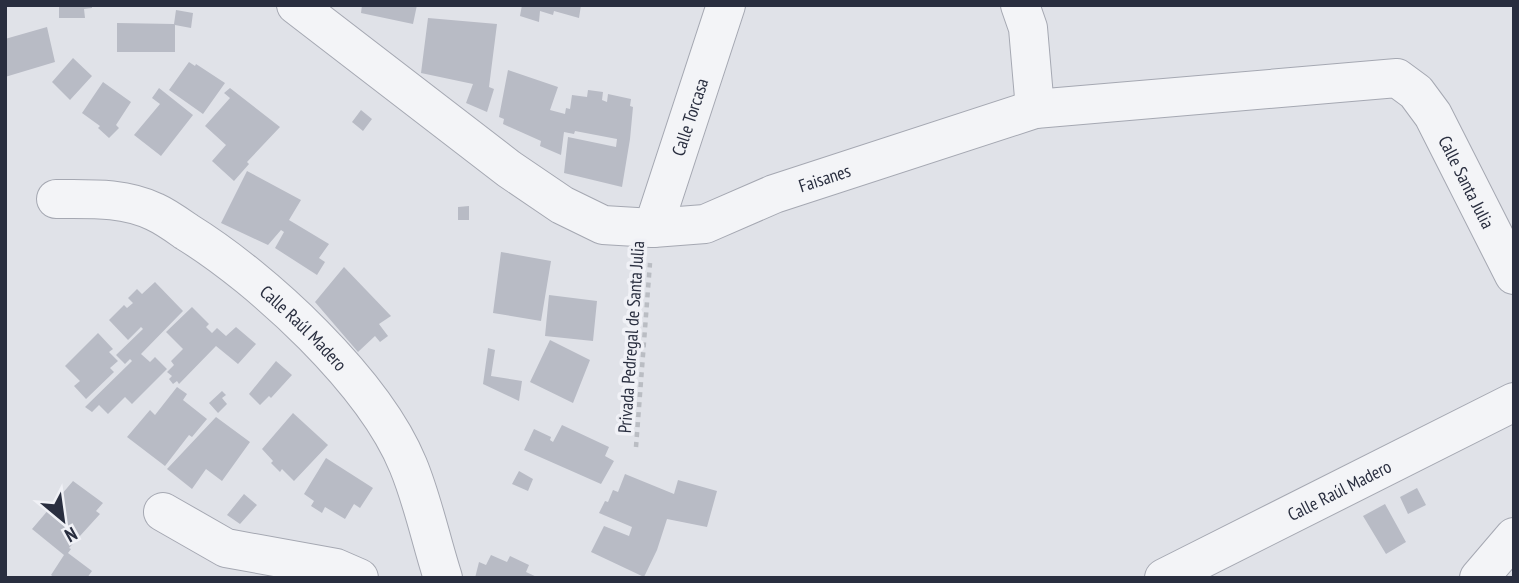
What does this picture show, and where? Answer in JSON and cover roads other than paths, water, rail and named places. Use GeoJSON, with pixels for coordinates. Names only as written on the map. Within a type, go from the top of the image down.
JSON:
{"type":"FeatureCollection","features":[{"type":"Feature","properties":{"kind":"street","name":"Faisanes"},"geometry":{"type":"LineString","coordinates":[[296,5],[509,169],[562,205],[603,225],[653,228],[705,225],[774,194],[1035,109],[1397,78],[1416,92]]}},
{"type":"Feature","properties":{"kind":"street","name":"Calle Torcasa"},"geometry":{"type":"LineString","coordinates":[[653,228],[726,5]]}},
{"type":"Feature","properties":{"kind":"street"},"geometry":{"type":"LineString","coordinates":[[1020,5],[1028,28],[1035,109]]}},
{"type":"Feature","properties":{"kind":"street","name":"Calle Santa Julia"},"geometry":{"type":"LineString","coordinates":[[1416,92],[1433,115],[1514,275]]}},
{"type":"Feature","properties":{"kind":"street","name":"Calle Raúl Madero"},"geometry":{"type":"LineString","coordinates":[[56,199],[114,199],[155,212],[220,252],[285,309],[374,404],[408,465],[443,578]]}},
{"type":"Feature","properties":{"kind":"street","name":"Calle Raúl Madero"},"geometry":{"type":"LineString","coordinates":[[1164,578],[1514,402]]}},
{"type":"Feature","properties":{"kind":"street"},"geometry":{"type":"LineString","coordinates":[[163,512],[226,548],[336,568],[359,578]]}},
{"type":"Feature","properties":{"kind":"street"},"geometry":{"type":"LineString","coordinates":[[1479,578],[1514,537]]}}]}
